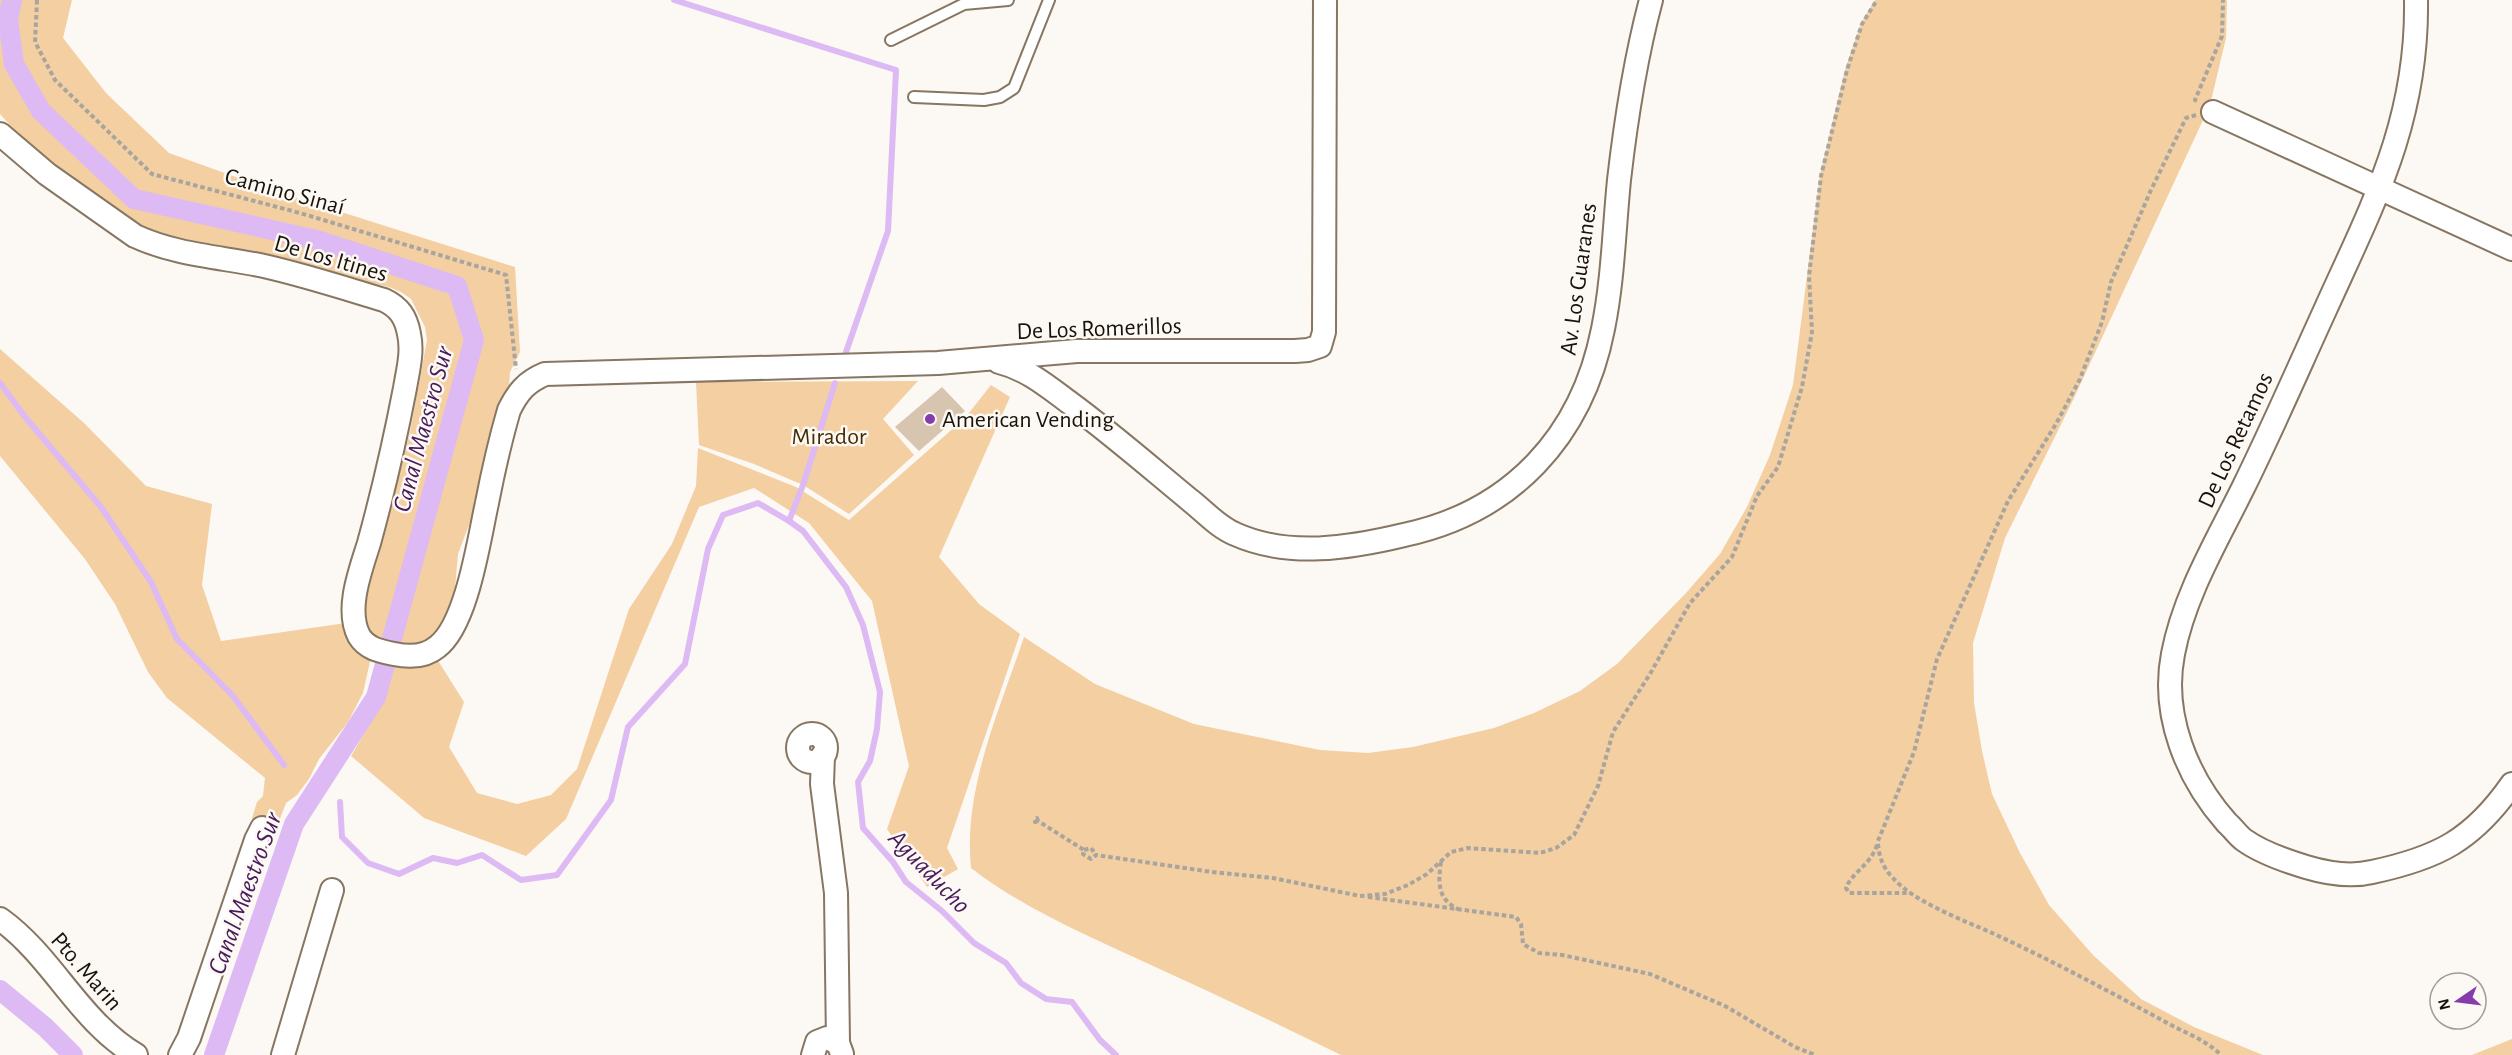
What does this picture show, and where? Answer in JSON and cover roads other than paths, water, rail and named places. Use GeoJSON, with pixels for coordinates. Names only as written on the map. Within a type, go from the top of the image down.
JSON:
{"type":"FeatureCollection","features":[{"type":"Feature","properties":{"kind":"street","name":"De Los Romerillos"},"geometry":{"type":"LineString","coordinates":[[526,385],[558,372],[988,360],[1077,351],[1295,351],[1308,350],[1320,345],[1324,332],[1325,0]]}},
{"type":"Feature","properties":{"kind":"street","name":"Av. Los Guaranes"},"geometry":{"type":"LineString","coordinates":[[988,360],[1025,371],[1049,386],[1120,441],[1216,522],[1233,534],[1255,542],[1308,549],[1343,547],[1423,531],[1492,501],[1527,475],[1557,440],[1576,411],[1590,376],[1603,330],[1610,285],[1631,81],[1651,0]]}},
{"type":"Feature","properties":{"kind":"street","name":"De Los Retamos"},"geometry":{"type":"LineString","coordinates":[[2416,0],[2409,91],[2398,139],[2380,188],[2252,470],[2193,593],[2172,656],[2170,697],[2177,737],[2192,774],[2216,810],[2243,840],[2293,863],[2337,873],[2366,874],[2407,865],[2442,852],[2472,831],[2498,804],[2512,784]]}},
{"type":"Feature","properties":{"kind":"street"},"geometry":{"type":"LineString","coordinates":[[2202,107],[2512,249]]}},
{"type":"Feature","properties":{"kind":"street","name":"De Los Itines"},"geometry":{"type":"LineString","coordinates":[[0,134],[46,174],[130,233],[150,243],[265,266],[384,300],[400,310],[410,334],[411,353],[393,443],[362,564],[354,609],[358,634],[365,644],[374,650],[403,656],[417,656],[438,647],[446,638],[459,611],[464,564],[476,528],[486,508],[508,410],[526,385]]}},
{"type":"Feature","properties":{"kind":"street"},"geometry":{"type":"LineString","coordinates":[[814,757],[814,769],[822,784],[836,892],[837,1020],[820,1049]]}},
{"type":"Feature","properties":{"kind":"street"},"geometry":{"type":"LineString","coordinates":[[180,1055],[189,1038],[255,840],[262,828]]}},
{"type":"Feature","properties":{"kind":"street"},"geometry":{"type":"LineString","coordinates":[[283,1055],[332,890]]}},
{"type":"Feature","properties":{"kind":"street","name":"Pto. Marin"},"geometry":{"type":"LineString","coordinates":[[0,920],[29,946],[95,1024],[136,1055]]}},
{"type":"Feature","properties":{"kind":"lane"},"geometry":{"type":"LineString","coordinates":[[891,40],[964,4],[1008,0]]}},
{"type":"Feature","properties":{"kind":"lane"},"geometry":{"type":"LineString","coordinates":[[914,97],[984,100],[1000,97],[1014,88],[1049,0]]}},
{"type":"Feature","properties":{"kind":"waterway","name":"Canal Maestro Sur"},"geometry":{"type":"LineString","coordinates":[[12,0],[8,19],[14,64],[41,111],[134,199],[317,240],[457,286],[474,340],[376,697],[294,824],[214,1055]]}},
{"type":"Feature","properties":{"kind":"waterway"},"geometry":{"type":"LineString","coordinates":[[674,0],[896,70],[888,231],[846,352]]}},
{"type":"Feature","properties":{"kind":"waterway"},"geometry":{"type":"LineString","coordinates":[[0,383],[25,417],[101,507],[151,582],[177,639],[233,696],[284,765]]}},
{"type":"Feature","properties":{"kind":"waterway"},"geometry":{"type":"LineString","coordinates":[[340,802],[342,837],[368,863],[399,874],[433,858],[457,863],[482,855],[521,880],[557,875],[611,800],[628,727],[685,664],[708,549],[723,515],[758,503],[789,521],[803,485],[835,383]]}},
{"type":"Feature","properties":{"kind":"waterway","name":"Aguaducho"},"geometry":{"type":"LineString","coordinates":[[789,521],[803,531],[846,587],[863,625],[880,692],[877,729],[870,761],[858,782],[863,828],[893,862],[906,882],[942,911],[974,943],[1006,963],[1021,983],[1046,999],[1072,1002],[1100,1040],[1116,1055]]}},
{"type":"Feature","properties":{"kind":"waterway","name":"Canal Maestro Sur"},"geometry":{"type":"LineString","coordinates":[[0,990],[45,1027],[73,1055]]}},
{"type":"Feature","properties":{"kind":"place","name":"American Vending"},"geometry":{"type":"Point","coordinates":[930,419]}},
{"type":"Feature","properties":{"kind":"park label","name":"Mirador"},"geometry":{"type":"Point","coordinates":[829,436]}}]}
